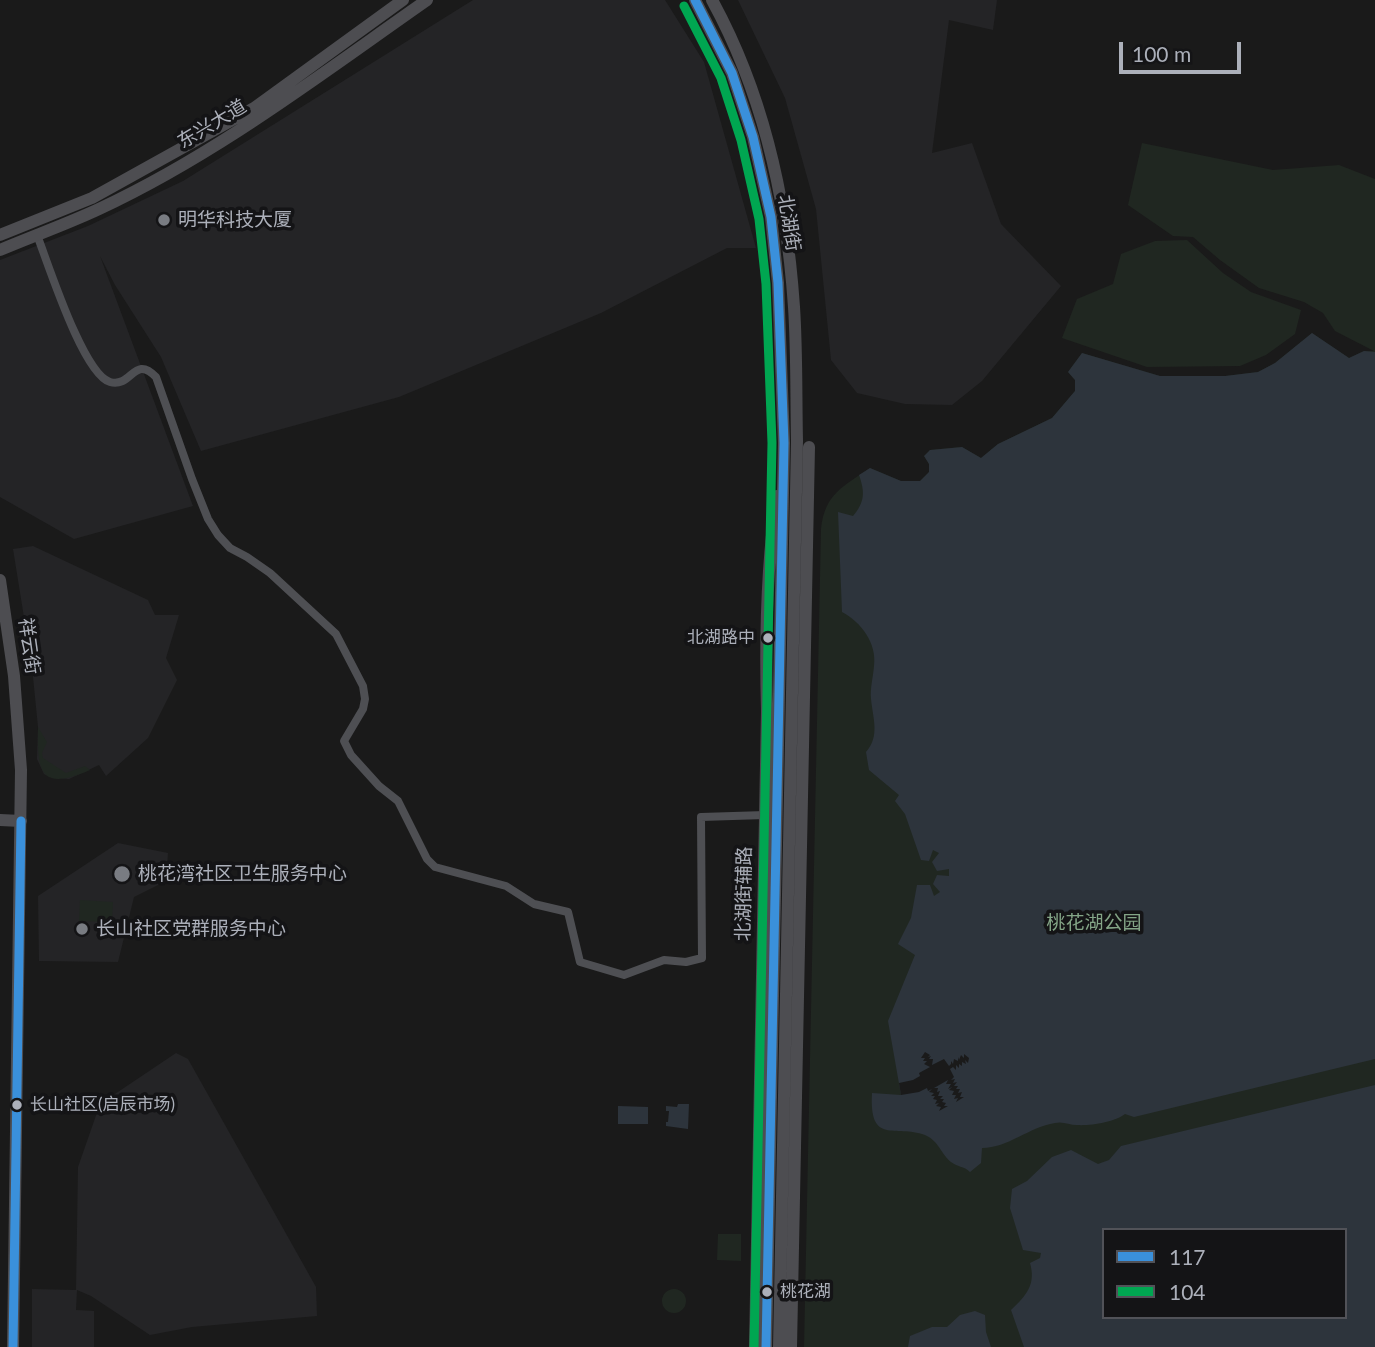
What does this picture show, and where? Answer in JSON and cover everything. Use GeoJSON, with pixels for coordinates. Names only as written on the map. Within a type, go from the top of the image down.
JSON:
{"type":"FeatureCollection","features":[{"type":"Feature","properties":{"kind":"main road","name":"东兴大道"},"geometry":{"type":"LineString","coordinates":[[0,235],[92,198],[254,108],[403,0]]}},
{"type":"Feature","properties":{"kind":"main road","name":"东兴大道"},"geometry":{"type":"LineString","coordinates":[[0,250],[99,209],[167,173],[260,117],[427,0]]}},
{"type":"Feature","properties":{"kind":"main road","name":"北湖街"},"geometry":{"type":"LineString","coordinates":[[695,0],[732,73],[753,137],[771,217],[778,283],[784,443],[769,900],[763,1215],[766,1347]]}},
{"type":"Feature","properties":{"kind":"main road","name":"北湖街"},"geometry":{"type":"LineString","coordinates":[[712,0],[726,25],[749,81],[771,156],[786,231],[794,307],[797,441],[779,1347]]}},
{"type":"Feature","properties":{"kind":"main road"},"geometry":{"type":"LineString","coordinates":[[791,1347],[809,447]]}},
{"type":"Feature","properties":{"kind":"main road","name":"祥云街"},"geometry":{"type":"LineString","coordinates":[[0,580],[17,702],[21,770],[13,1347]]}},
{"type":"Feature","properties":{"kind":"main road","name":"北湖街辅路"},"geometry":{"type":"LineString","coordinates":[[769,900],[765,815],[772,771]]}},
{"type":"Feature","properties":{"kind":"main road"},"geometry":{"type":"LineString","coordinates":[[0,820],[20,821]]}},
{"type":"Feature","properties":{"kind":"main road"},"geometry":{"type":"LineString","coordinates":[[755,1347],[763,1215]]}},
{"type":"Feature","properties":{"kind":"street"},"geometry":{"type":"LineString","coordinates":[[37,235],[83,353],[101,377],[111,383],[122,381],[143,368],[149,370],[160,383],[192,479],[208,519],[218,535],[230,548],[270,573],[336,634],[363,686],[365,699],[363,709],[344,741],[351,755],[379,786],[398,801],[427,859],[435,867],[506,886],[534,904],[568,912],[580,962],[624,975],[664,960],[686,962],[702,958],[701,817],[765,815]]}},
{"type":"Feature","properties":{"kind":"shaded area"},"geometry":{"type":"Polygon","coordinates":[[[473,0],[665,0],[704,62],[756,248],[727,248],[601,313],[399,397],[201,451],[161,357],[115,285],[100,256],[193,506],[74,539],[0,497],[0,260],[88,226],[183,181],[473,0]]]}},
{"type":"Feature","properties":{"kind":"shaded area"},"geometry":{"type":"Polygon","coordinates":[[[738,0],[997,0],[993,30],[949,20],[932,153],[972,143],[1001,224],[1061,286],[982,381],[952,405],[905,404],[857,393],[831,360],[816,209],[785,98],[738,0]]]}},
{"type":"Feature","properties":{"kind":"shaded area","name":"桃花湖公园"},"geometry":{"type":"Polygon","coordinates":[[[1312,333],[1349,358],[1364,351],[1375,352],[1375,1059],[1134,1117],[1125,1114],[1095,1124],[1045,1125],[1001,1145],[982,1148],[981,1163],[970,1172],[951,1162],[934,1141],[925,1135],[880,1127],[872,1110],[872,1093],[901,1095],[888,1021],[915,955],[898,944],[911,918],[917,885],[930,885],[934,896],[940,892],[933,884],[937,875],[949,876],[949,869],[937,871],[932,862],[939,853],[933,850],[929,861],[921,860],[905,814],[895,801],[899,795],[869,770],[866,752],[874,733],[871,695],[874,657],[866,634],[855,621],[842,612],[838,512],[853,516],[857,511],[863,497],[859,475],[870,468],[901,481],[920,481],[929,472],[929,464],[924,456],[930,450],[962,447],[981,458],[998,444],[1052,418],[1075,391],[1075,380],[1068,372],[1082,353],[1160,376],[1225,376],[1258,372],[1275,363],[1312,333]]]}},
{"type":"Feature","properties":{"kind":"shaded area"},"geometry":{"type":"Polygon","coordinates":[[[33,546],[148,600],[155,615],[179,615],[166,658],[177,680],[148,738],[106,776],[99,765],[69,779],[50,777],[44,774],[37,759],[38,727],[32,667],[13,549],[33,546]]]}},
{"type":"Feature","properties":{"kind":"shaded area","name":"长山社区党群服务中心"},"geometry":{"type":"Polygon","coordinates":[[[118,843],[168,853],[166,881],[134,897],[118,962],[39,961],[38,896],[118,843]]]}},
{"type":"Feature","properties":{"kind":"shaded area"},"geometry":{"type":"Polygon","coordinates":[[[176,1053],[188,1059],[316,1287],[317,1316],[192,1327],[150,1335],[91,1296],[77,1290],[76,1310],[94,1311],[94,1347],[32,1347],[32,1289],[76,1290],[78,1167],[100,1104],[176,1053]]]}},
{"type":"Feature","properties":{"kind":"shaded area"},"geometry":{"type":"Polygon","coordinates":[[[1375,1085],[1375,1347],[1024,1347],[1011,1310],[1029,1289],[1032,1277],[1030,1263],[1040,1258],[1041,1253],[1023,1250],[1010,1208],[1012,1189],[1027,1181],[1052,1157],[1071,1150],[1098,1164],[1109,1160],[1121,1146],[1375,1085]]]}},
{"type":"Feature","properties":{"kind":"shaded area"},"geometry":{"type":"Polygon","coordinates":[[[678,1104],[689,1104],[688,1129],[666,1126],[669,1111],[666,1111],[666,1106],[677,1107],[678,1104]]]}},
{"type":"Feature","properties":{"kind":"shaded area"},"geometry":{"type":"Polygon","coordinates":[[[618,1106],[648,1107],[648,1124],[618,1124],[618,1106]]]}},
{"type":"Feature","properties":{"kind":"shaded area"},"geometry":{"type":"Polygon","coordinates":[[[975,1311],[985,1315],[986,1332],[991,1347],[908,1347],[910,1336],[932,1327],[947,1327],[960,1315],[975,1311]]]}},
{"type":"Feature","properties":{"kind":"green space","name":"桃花湖公园"},"geometry":{"type":"Polygon","coordinates":[[[1142,143],[1273,170],[1339,165],[1375,179],[1375,1347],[804,1347],[823,517],[837,492],[870,468],[901,481],[920,481],[929,472],[929,464],[924,456],[930,450],[962,447],[981,458],[998,444],[1052,418],[1075,391],[1075,380],[1068,372],[1082,353],[1160,376],[1225,376],[1258,372],[1275,363],[1312,333],[1349,358],[1364,351],[1374,351],[1335,331],[1323,313],[1304,302],[1259,288],[1193,237],[1173,236],[1128,205],[1142,143]]]}},
{"type":"Feature","properties":{"kind":"green space"},"geometry":{"type":"Polygon","coordinates":[[[1187,240],[1223,273],[1251,292],[1301,310],[1295,334],[1266,355],[1240,366],[1147,367],[1062,338],[1077,299],[1113,284],[1121,254],[1155,241],[1187,240]]]}},
{"type":"Feature","properties":{"kind":"green space"},"geometry":{"type":"Polygon","coordinates":[[[38,727],[47,742],[42,753],[43,758],[66,773],[85,766],[90,770],[61,779],[45,774],[39,756],[38,727]]]}},
{"type":"Feature","properties":{"kind":"green space"},"geometry":{"type":"Polygon","coordinates":[[[80,900],[113,902],[112,922],[79,921],[80,900]]]}},
{"type":"Feature","properties":{"kind":"green space"},"geometry":{"type":"Polygon","coordinates":[[[718,1234],[741,1234],[741,1261],[717,1260],[718,1234]]]}},
{"type":"Feature","properties":{"kind":"green space"},"geometry":{"type":"Polygon","coordinates":[[[674,1289],[683,1292],[686,1301],[683,1310],[674,1313],[665,1310],[662,1301],[665,1292],[674,1289]]]}},
{"type":"Feature","properties":{"kind":"pier"},"geometry":{"type":"Polygon","coordinates":[[[925,1052],[930,1055],[928,1057],[931,1056],[929,1059],[933,1059],[932,1065],[944,1059],[949,1066],[954,1059],[958,1061],[961,1055],[964,1058],[964,1054],[969,1058],[968,1063],[965,1060],[966,1064],[959,1064],[959,1068],[956,1065],[956,1070],[953,1067],[950,1069],[954,1077],[951,1080],[955,1079],[953,1083],[957,1082],[954,1086],[960,1089],[958,1093],[962,1092],[960,1097],[964,1097],[956,1102],[958,1098],[954,1099],[956,1095],[952,1095],[954,1091],[949,1090],[952,1087],[948,1089],[951,1084],[946,1084],[948,1080],[934,1088],[938,1088],[937,1092],[940,1091],[938,1096],[943,1096],[940,1099],[944,1099],[944,1106],[948,1106],[939,1111],[941,1107],[936,1106],[939,1103],[935,1104],[935,1096],[931,1096],[934,1093],[929,1092],[932,1089],[901,1095],[899,1083],[913,1080],[930,1067],[924,1064],[927,1061],[923,1061],[925,1058],[921,1058],[925,1052]]]}},
{"type":"Feature","properties":{"kind":"transit line","name":"117"},"geometry":{"type":"LineString","coordinates":[[695,0],[732,73],[753,137],[771,217],[778,283],[784,443],[766,1347]]}},
{"type":"Feature","properties":{"kind":"transit line","name":"104"},"geometry":{"type":"LineString","coordinates":[[684,6],[721,78],[741,140],[759,219],[766,284],[772,443],[754,1347]]}},
{"type":"Feature","properties":{"kind":"transit line","name":"117"},"geometry":{"type":"LineString","coordinates":[[13,1347],[21,821]]}},
{"type":"Feature","properties":{"kind":"place","name":"明华科技大厦"},"geometry":{"type":"Point","coordinates":[164,220]}},
{"type":"Feature","properties":{"kind":"place","name":"北湖路中"},"geometry":{"type":"Point","coordinates":[768,638]}},
{"type":"Feature","properties":{"kind":"place","name":"桃花湾社区卫生服务中心"},"geometry":{"type":"Point","coordinates":[122,874]}},
{"type":"Feature","properties":{"kind":"place","name":"长山社区党群服务中心"},"geometry":{"type":"Point","coordinates":[82,929]}},
{"type":"Feature","properties":{"kind":"place","name":"长山社区(启辰市场)"},"geometry":{"type":"Point","coordinates":[17,1105]}},
{"type":"Feature","properties":{"kind":"place","name":"桃花湖"},"geometry":{"type":"Point","coordinates":[767,1292]}}]}
